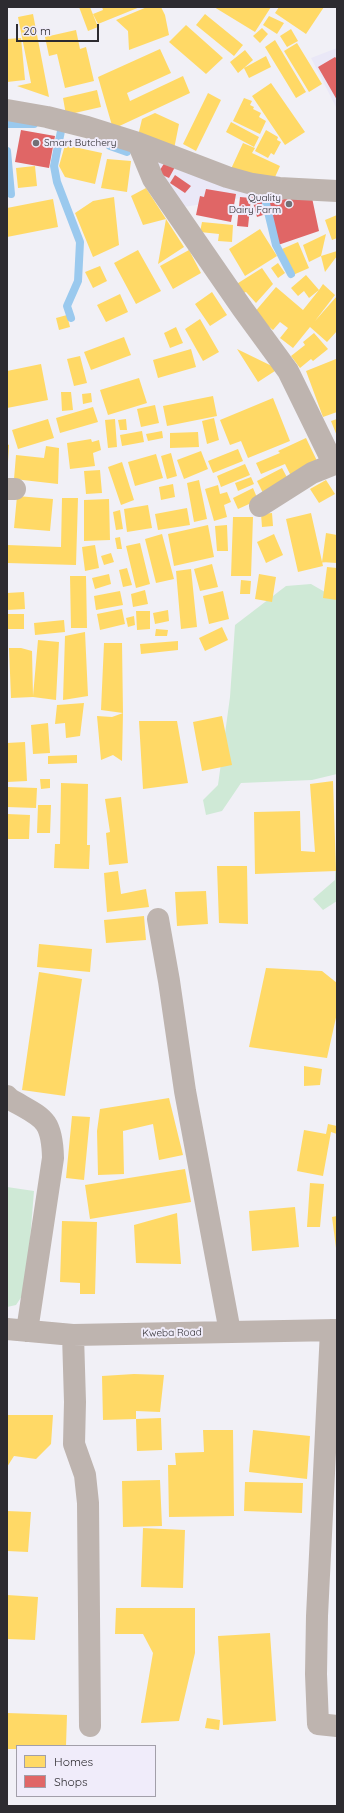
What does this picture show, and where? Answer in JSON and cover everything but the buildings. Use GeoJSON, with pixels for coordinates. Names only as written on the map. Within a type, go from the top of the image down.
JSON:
{"type":"FeatureCollection","features":[{"type":"Feature","properties":{"kind":"street"},"geometry":{"type":"LineString","coordinates":[[7,110],[62,120],[138,143],[227,177],[252,184],[279,188],[337,192]]}},
{"type":"Feature","properties":{"kind":"street"},"geometry":{"type":"LineString","coordinates":[[138,143],[152,179],[288,371],[335,463],[312,473],[260,506]]}},
{"type":"Feature","properties":{"kind":"street"},"geometry":{"type":"LineString","coordinates":[[158,919],[185,1090],[230,1332]]}},
{"type":"Feature","properties":{"kind":"street"},"geometry":{"type":"LineString","coordinates":[[7,1096],[10,1100],[41,1116],[49,1127],[52,1140],[53,1158],[17,1330]]}},
{"type":"Feature","properties":{"kind":"street","name":"Kweba Road"},"geometry":{"type":"LineString","coordinates":[[17,1330],[73,1335],[334,1330]]}},
{"type":"Feature","properties":{"kind":"street"},"geometry":{"type":"LineString","coordinates":[[334,1330],[321,1513],[316,1674],[318,1724],[337,1726]]}},
{"type":"Feature","properties":{"kind":"street"},"geometry":{"type":"LineString","coordinates":[[73,1335],[75,1402],[74,1444],[85,1475],[88,1503],[90,1726]]}},
{"type":"Feature","properties":{"kind":"shaded area"},"geometry":{"type":"Polygon","coordinates":[[[337,48],[337,109],[311,58],[337,48]]]}},
{"type":"Feature","properties":{"kind":"shaded area"},"geometry":{"type":"Polygon","coordinates":[[[156,157],[268,194],[177,208],[152,169],[156,157]]]}},
{"type":"Feature","properties":{"kind":"green space"},"geometry":{"type":"Polygon","coordinates":[[[311,584],[337,599],[337,774],[312,780],[241,783],[222,811],[206,815],[203,800],[218,785],[230,697],[235,625],[286,586],[311,584]]]}},
{"type":"Feature","properties":{"kind":"green space"},"geometry":{"type":"Polygon","coordinates":[[[337,814],[337,901],[323,910],[313,899],[335,880],[337,814]]]}},
{"type":"Feature","properties":{"kind":"green space"},"geometry":{"type":"Polygon","coordinates":[[[7,1187],[34,1191],[26,1290],[16,1305],[7,1307],[7,1187]]]}},
{"type":"Feature","properties":{"kind":"waterway"},"geometry":{"type":"LineString","coordinates":[[7,124],[34,124]]}},
{"type":"Feature","properties":{"kind":"waterway"},"geometry":{"type":"LineString","coordinates":[[61,131],[54,166],[57,182],[80,242],[78,281],[67,306],[71,318]]}},
{"type":"Feature","properties":{"kind":"waterway"},"geometry":{"type":"LineString","coordinates":[[110,146],[127,152]]}},
{"type":"Feature","properties":{"kind":"waterway"},"geometry":{"type":"LineString","coordinates":[[7,151],[11,194]]}},
{"type":"Feature","properties":{"kind":"waterway"},"geometry":{"type":"LineString","coordinates":[[259,190],[263,191],[276,245],[291,274]]}},
{"type":"Feature","properties":{"kind":"place","name":"Smart Butchery"},"geometry":{"type":"Point","coordinates":[36,143]}},
{"type":"Feature","properties":{"kind":"place","name":"Quality Dairy Farm"},"geometry":{"type":"Point","coordinates":[289,204]}}]}
